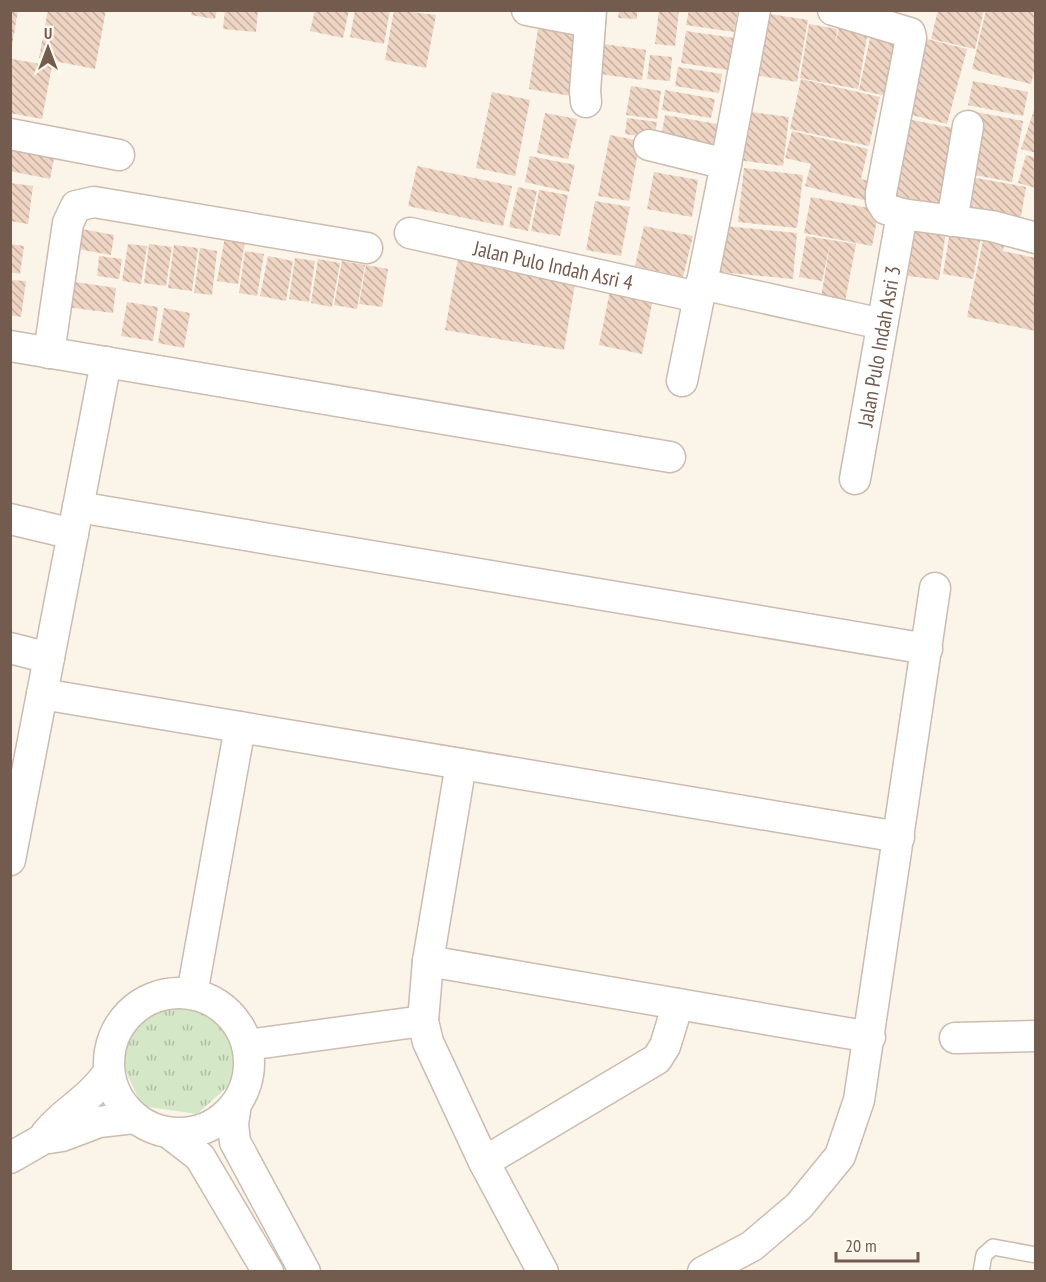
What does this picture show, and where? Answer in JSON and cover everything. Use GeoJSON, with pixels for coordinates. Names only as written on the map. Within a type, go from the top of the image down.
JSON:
{"type":"FeatureCollection","features":[{"type":"Feature","properties":{"kind":"street"},"geometry":{"type":"LineString","coordinates":[[527,10],[590,16],[586,102]]}},
{"type":"Feature","properties":{"kind":"street"},"geometry":{"type":"LineString","coordinates":[[682,381],[755,10]]}},
{"type":"Feature","properties":{"kind":"street"},"geometry":{"type":"LineString","coordinates":[[833,10],[910,33],[911,38],[881,201],[886,209],[902,214],[992,226],[1035,238]]}},
{"type":"Feature","properties":{"kind":"street"},"geometry":{"type":"LineString","coordinates":[[952,221],[968,126]]}},
{"type":"Feature","properties":{"kind":"street"},"geometry":{"type":"LineString","coordinates":[[10,134],[119,155]]}},
{"type":"Feature","properties":{"kind":"street"},"geometry":{"type":"LineString","coordinates":[[649,146],[726,164]]}},
{"type":"Feature","properties":{"kind":"street"},"geometry":{"type":"LineString","coordinates":[[49,353],[68,223],[76,206],[94,202],[367,248]]}},
{"type":"Feature","properties":{"kind":"street","name":"Jalan Pulo Indah Asri 3"},"geometry":{"type":"LineString","coordinates":[[855,479],[902,214]]}},
{"type":"Feature","properties":{"kind":"street","name":"Jalan Pulo Indah Asri 4"},"geometry":{"type":"LineString","coordinates":[[410,233],[700,291],[882,324]]}},
{"type":"Feature","properties":{"kind":"street"},"geometry":{"type":"LineString","coordinates":[[10,346],[670,457]]}},
{"type":"Feature","properties":{"kind":"street"},"geometry":{"type":"LineString","coordinates":[[10,860],[18,780],[42,694],[106,362]]}},
{"type":"Feature","properties":{"kind":"street"},"geometry":{"type":"LineString","coordinates":[[10,519],[76,521],[927,649]]}},
{"type":"Feature","properties":{"kind":"street"},"geometry":{"type":"LineString","coordinates":[[703,1272],[752,1246],[799,1206],[840,1156],[859,1100],[935,588]]}},
{"type":"Feature","properties":{"kind":"street"},"geometry":{"type":"LineString","coordinates":[[10,648],[49,658]]}},
{"type":"Feature","properties":{"kind":"street"},"geometry":{"type":"LineString","coordinates":[[42,694],[899,837]]}},
{"type":"Feature","properties":{"kind":"street"},"geometry":{"type":"LineString","coordinates":[[192,994],[240,727]]}},
{"type":"Feature","properties":{"kind":"street"},"geometry":{"type":"LineString","coordinates":[[461,764],[428,961],[423,1021],[428,1042],[484,1162],[543,1272]]}},
{"type":"Feature","properties":{"kind":"street"},"geometry":{"type":"LineString","coordinates":[[428,961],[870,1037]]}},
{"type":"Feature","properties":{"kind":"street"},"geometry":{"type":"LineString","coordinates":[[192,994],[207,998],[233,1017],[247,1045],[250,1065],[246,1085],[236,1104],[223,1118],[207,1128],[188,1133],[169,1133],[151,1128],[134,1118],[117,1098],[108,1073],[112,1040],[130,1012],[159,995],[192,994]]}},
{"type":"Feature","properties":{"kind":"street"},"geometry":{"type":"LineString","coordinates":[[484,1162],[657,1059],[665,1046],[678,1004]]}},
{"type":"Feature","properties":{"kind":"street"},"geometry":{"type":"LineString","coordinates":[[247,1045],[423,1021]]}},
{"type":"Feature","properties":{"kind":"street"},"geometry":{"type":"LineString","coordinates":[[955,1038],[1035,1035]]}},
{"type":"Feature","properties":{"kind":"street"},"geometry":{"type":"LineString","coordinates":[[43,1139],[56,1122],[87,1100],[108,1073]]}},
{"type":"Feature","properties":{"kind":"street"},"geometry":{"type":"LineString","coordinates":[[236,1104],[233,1124],[235,1142],[305,1272]]}},
{"type":"Feature","properties":{"kind":"street"},"geometry":{"type":"LineString","coordinates":[[10,1158],[43,1139],[62,1136],[99,1122],[134,1118]]}},
{"type":"Feature","properties":{"kind":"street"},"geometry":{"type":"LineString","coordinates":[[169,1133],[200,1157],[268,1272]]}},
{"type":"Feature","properties":{"kind":"street"},"geometry":{"type":"LineString","coordinates":[[226,1198],[256,1182]]}},
{"type":"Feature","properties":{"kind":"lane"},"geometry":{"type":"LineString","coordinates":[[981,1272],[984,1255],[993,1247],[1035,1255]]}},
{"type":"Feature","properties":{"kind":"green space"},"geometry":{"type":"Polygon","coordinates":[[[189,991],[235,1023],[236,1079],[197,1114],[142,1106],[118,1055],[140,1002],[189,991]]]}},
{"type":"Feature","properties":{"kind":"building"},"geometry":{"type":"Polygon","coordinates":[[[10,10],[18,10],[12,46],[10,46],[10,10]]]}},
{"type":"Feature","properties":{"kind":"building"},"geometry":{"type":"Polygon","coordinates":[[[48,10],[106,10],[95,69],[39,58],[48,10]]]}},
{"type":"Feature","properties":{"kind":"building"},"geometry":{"type":"Polygon","coordinates":[[[192,10],[217,10],[215,19],[191,15],[192,10]]]}},
{"type":"Feature","properties":{"kind":"building"},"geometry":{"type":"Polygon","coordinates":[[[225,10],[258,10],[256,32],[223,29],[225,10]]]}},
{"type":"Feature","properties":{"kind":"building"},"geometry":{"type":"Polygon","coordinates":[[[315,10],[349,10],[343,38],[310,31],[315,10]]]}},
{"type":"Feature","properties":{"kind":"building"},"geometry":{"type":"Polygon","coordinates":[[[355,10],[390,10],[384,44],[350,37],[355,10]]]}},
{"type":"Feature","properties":{"kind":"building"},"geometry":{"type":"Polygon","coordinates":[[[394,10],[436,15],[426,68],[385,60],[394,10]]]}},
{"type":"Feature","properties":{"kind":"building"},"geometry":{"type":"Polygon","coordinates":[[[619,10],[637,10],[637,19],[618,18],[619,10]]]}},
{"type":"Feature","properties":{"kind":"building"},"geometry":{"type":"Polygon","coordinates":[[[659,10],[679,10],[675,46],[655,44],[659,10]]]}},
{"type":"Feature","properties":{"kind":"building"},"geometry":{"type":"Polygon","coordinates":[[[689,10],[738,10],[734,32],[686,25],[689,10]]]}},
{"type":"Feature","properties":{"kind":"building"},"geometry":{"type":"Polygon","coordinates":[[[938,10],[984,10],[975,49],[931,39],[938,10]]]}},
{"type":"Feature","properties":{"kind":"building"},"geometry":{"type":"Polygon","coordinates":[[[986,10],[1036,10],[1036,64],[1031,84],[972,69],[986,10]]]}},
{"type":"Feature","properties":{"kind":"building"},"geometry":{"type":"Polygon","coordinates":[[[758,12],[808,20],[797,82],[748,74],[758,12]]]}},
{"type":"Feature","properties":{"kind":"building"},"geometry":{"type":"Polygon","coordinates":[[[539,22],[582,28],[571,96],[529,89],[539,22]]]}},
{"type":"Feature","properties":{"kind":"building"},"geometry":{"type":"Polygon","coordinates":[[[809,24],[837,29],[836,43],[839,26],[868,31],[858,89],[800,78],[809,24]]]}},
{"type":"Feature","properties":{"kind":"building"},"geometry":{"type":"Polygon","coordinates":[[[686,31],[734,38],[729,70],[681,63],[686,31]]]}},
{"type":"Feature","properties":{"kind":"building"},"geometry":{"type":"Polygon","coordinates":[[[871,34],[907,42],[896,98],[859,90],[871,34]]]}},
{"type":"Feature","properties":{"kind":"building"},"geometry":{"type":"Polygon","coordinates":[[[923,38],[967,49],[947,124],[904,113],[923,38]]]}},
{"type":"Feature","properties":{"kind":"building"},"geometry":{"type":"Polygon","coordinates":[[[604,44],[646,50],[642,80],[600,74],[604,44]]]}},
{"type":"Feature","properties":{"kind":"building"},"geometry":{"type":"Polygon","coordinates":[[[650,55],[672,57],[670,81],[647,79],[650,55]]]}},
{"type":"Feature","properties":{"kind":"building"},"geometry":{"type":"Polygon","coordinates":[[[12,59],[52,66],[42,119],[10,113],[12,59]]]}},
{"type":"Feature","properties":{"kind":"building"},"geometry":{"type":"Polygon","coordinates":[[[678,67],[722,74],[719,93],[675,86],[678,67]]]}},
{"type":"Feature","properties":{"kind":"building"},"geometry":{"type":"Polygon","coordinates":[[[801,79],[880,97],[869,146],[790,129],[801,79]]]}},
{"type":"Feature","properties":{"kind":"building"},"geometry":{"type":"Polygon","coordinates":[[[973,81],[1028,92],[1023,116],[968,105],[973,81]]]}},
{"type":"Feature","properties":{"kind":"building"},"geometry":{"type":"Polygon","coordinates":[[[631,86],[661,91],[657,119],[626,115],[631,86]]]}},
{"type":"Feature","properties":{"kind":"building"},"geometry":{"type":"Polygon","coordinates":[[[665,90],[715,99],[711,118],[662,110],[665,90]]]}},
{"type":"Feature","properties":{"kind":"building"},"geometry":{"type":"Polygon","coordinates":[[[492,92],[530,100],[515,176],[476,168],[492,92]]]}},
{"type":"Feature","properties":{"kind":"building"},"geometry":{"type":"Polygon","coordinates":[[[1036,107],[1036,153],[1021,149],[1036,107]]]}},
{"type":"Feature","properties":{"kind":"building"},"geometry":{"type":"Polygon","coordinates":[[[744,111],[789,117],[783,166],[738,160],[744,111]]]}},
{"type":"Feature","properties":{"kind":"building"},"geometry":{"type":"Polygon","coordinates":[[[976,112],[1023,121],[1012,182],[964,173],[976,112]]]}},
{"type":"Feature","properties":{"kind":"building"},"geometry":{"type":"Polygon","coordinates":[[[545,113],[577,119],[568,159],[537,153],[545,113]]]}},
{"type":"Feature","properties":{"kind":"building"},"geometry":{"type":"Polygon","coordinates":[[[665,115],[723,125],[718,153],[660,143],[665,115]]]}},
{"type":"Feature","properties":{"kind":"building"},"geometry":{"type":"Polygon","coordinates":[[[627,118],[657,122],[654,138],[625,134],[627,118]]]}},
{"type":"Feature","properties":{"kind":"building"},"geometry":{"type":"Polygon","coordinates":[[[902,118],[963,130],[948,206],[887,194],[902,118]]]}},
{"type":"Feature","properties":{"kind":"building"},"geometry":{"type":"Polygon","coordinates":[[[792,131],[868,149],[861,179],[881,184],[876,203],[805,186],[811,164],[785,158],[792,131]]]}},
{"type":"Feature","properties":{"kind":"building"},"geometry":{"type":"Polygon","coordinates":[[[610,135],[640,141],[629,201],[598,196],[610,135]]]}},
{"type":"Feature","properties":{"kind":"building"},"geometry":{"type":"Polygon","coordinates":[[[10,144],[55,153],[50,179],[10,171],[10,144]]]}},
{"type":"Feature","properties":{"kind":"building"},"geometry":{"type":"Polygon","coordinates":[[[1026,155],[1036,158],[1036,188],[1018,183],[1026,155]]]}},
{"type":"Feature","properties":{"kind":"building"},"geometry":{"type":"Polygon","coordinates":[[[530,156],[575,165],[569,192],[525,182],[530,156]]]}},
{"type":"Feature","properties":{"kind":"building"},"geometry":{"type":"Polygon","coordinates":[[[417,166],[512,186],[503,226],[408,206],[417,166]]]}},
{"type":"Feature","properties":{"kind":"building"},"geometry":{"type":"Polygon","coordinates":[[[744,168],[803,175],[797,228],[738,222],[744,168]]]}},
{"type":"Feature","properties":{"kind":"building"},"geometry":{"type":"Polygon","coordinates":[[[654,172],[698,180],[692,217],[647,209],[654,172]]]}},
{"type":"Feature","properties":{"kind":"building"},"geometry":{"type":"Polygon","coordinates":[[[965,176],[1026,187],[1019,228],[958,217],[965,176]]]}},
{"type":"Feature","properties":{"kind":"building"},"geometry":{"type":"Polygon","coordinates":[[[10,183],[33,186],[28,224],[10,221],[10,183]]]}},
{"type":"Feature","properties":{"kind":"building"},"geometry":{"type":"Polygon","coordinates":[[[518,187],[537,191],[528,231],[509,227],[518,187]]]}},
{"type":"Feature","properties":{"kind":"building"},"geometry":{"type":"Polygon","coordinates":[[[539,190],[568,195],[560,236],[531,231],[539,190]]]}},
{"type":"Feature","properties":{"kind":"building"},"geometry":{"type":"Polygon","coordinates":[[[811,197],[879,210],[872,246],[804,233],[811,197]]]}},
{"type":"Feature","properties":{"kind":"building"},"geometry":{"type":"Polygon","coordinates":[[[595,201],[630,207],[621,256],[586,250],[595,201]]]}},
{"type":"Feature","properties":{"kind":"building"},"geometry":{"type":"Polygon","coordinates":[[[909,219],[947,224],[939,280],[901,275],[909,219]]]}},
{"type":"Feature","properties":{"kind":"building"},"geometry":{"type":"Polygon","coordinates":[[[951,225],[982,230],[973,279],[943,274],[951,225]]]}},
{"type":"Feature","properties":{"kind":"building"},"geometry":{"type":"Polygon","coordinates":[[[644,226],[693,236],[683,277],[635,266],[644,226]]]}},
{"type":"Feature","properties":{"kind":"building"},"geometry":{"type":"Polygon","coordinates":[[[724,226],[797,233],[793,279],[719,272],[724,226]]]}},
{"type":"Feature","properties":{"kind":"building"},"geometry":{"type":"Polygon","coordinates":[[[76,228],[114,235],[111,255],[72,248],[76,228]]]}},
{"type":"Feature","properties":{"kind":"building"},"geometry":{"type":"Polygon","coordinates":[[[985,231],[1006,236],[1003,251],[1036,258],[1036,331],[967,317],[985,231]]]}},
{"type":"Feature","properties":{"kind":"building"},"geometry":{"type":"Polygon","coordinates":[[[806,236],[856,244],[844,307],[820,303],[830,244],[822,281],[799,277],[806,236]]]}},
{"type":"Feature","properties":{"kind":"building"},"geometry":{"type":"Polygon","coordinates":[[[225,237],[245,241],[238,284],[217,281],[225,237]]]}},
{"type":"Feature","properties":{"kind":"building"},"geometry":{"type":"Polygon","coordinates":[[[10,244],[24,246],[20,274],[10,272],[10,244]]]}},
{"type":"Feature","properties":{"kind":"building"},"geometry":{"type":"Polygon","coordinates":[[[128,244],[147,246],[141,284],[122,281],[128,244]]]}},
{"type":"Feature","properties":{"kind":"building"},"geometry":{"type":"Polygon","coordinates":[[[149,244],[172,247],[166,286],[144,283],[149,244]]]}},
{"type":"Feature","properties":{"kind":"building"},"geometry":{"type":"Polygon","coordinates":[[[174,245],[198,248],[192,291],[168,288],[174,245]]]}},
{"type":"Feature","properties":{"kind":"building"},"geometry":{"type":"Polygon","coordinates":[[[200,248],[217,251],[212,295],[194,293],[200,248]]]}},
{"type":"Feature","properties":{"kind":"building"},"geometry":{"type":"Polygon","coordinates":[[[245,251],[264,254],[257,296],[239,293],[245,251]]]}},
{"type":"Feature","properties":{"kind":"building"},"geometry":{"type":"Polygon","coordinates":[[[99,256],[122,259],[119,279],[97,276],[99,256]]]}},
{"type":"Feature","properties":{"kind":"building"},"geometry":{"type":"Polygon","coordinates":[[[268,256],[293,261],[286,301],[260,296],[268,256]]]}},
{"type":"Feature","properties":{"kind":"building"},"geometry":{"type":"Polygon","coordinates":[[[295,258],[315,261],[309,302],[289,299],[295,258]]]}},
{"type":"Feature","properties":{"kind":"building"},"geometry":{"type":"Polygon","coordinates":[[[458,258],[576,278],[564,350],[445,330],[458,258]]]}},
{"type":"Feature","properties":{"kind":"building"},"geometry":{"type":"Polygon","coordinates":[[[318,259],[340,263],[332,307],[311,303],[318,259]]]}},
{"type":"Feature","properties":{"kind":"building"},"geometry":{"type":"Polygon","coordinates":[[[342,261],[365,265],[357,309],[334,305],[342,261]]]}},
{"type":"Feature","properties":{"kind":"building"},"geometry":{"type":"Polygon","coordinates":[[[366,265],[388,269],[382,307],[359,304],[366,265]]]}},
{"type":"Feature","properties":{"kind":"building"},"geometry":{"type":"Polygon","coordinates":[[[10,280],[26,281],[21,317],[10,315],[10,280]]]}},
{"type":"Feature","properties":{"kind":"building"},"geometry":{"type":"Polygon","coordinates":[[[69,281],[116,288],[113,313],[66,307],[69,281]]]}},
{"type":"Feature","properties":{"kind":"building"},"geometry":{"type":"Polygon","coordinates":[[[610,291],[653,299],[642,354],[599,345],[610,291]]]}},
{"type":"Feature","properties":{"kind":"building"},"geometry":{"type":"Polygon","coordinates":[[[127,302],[158,307],[153,341],[121,336],[127,302]]]}},
{"type":"Feature","properties":{"kind":"building"},"geometry":{"type":"Polygon","coordinates":[[[164,308],[190,313],[184,348],[158,343],[164,308]]]}}]}
